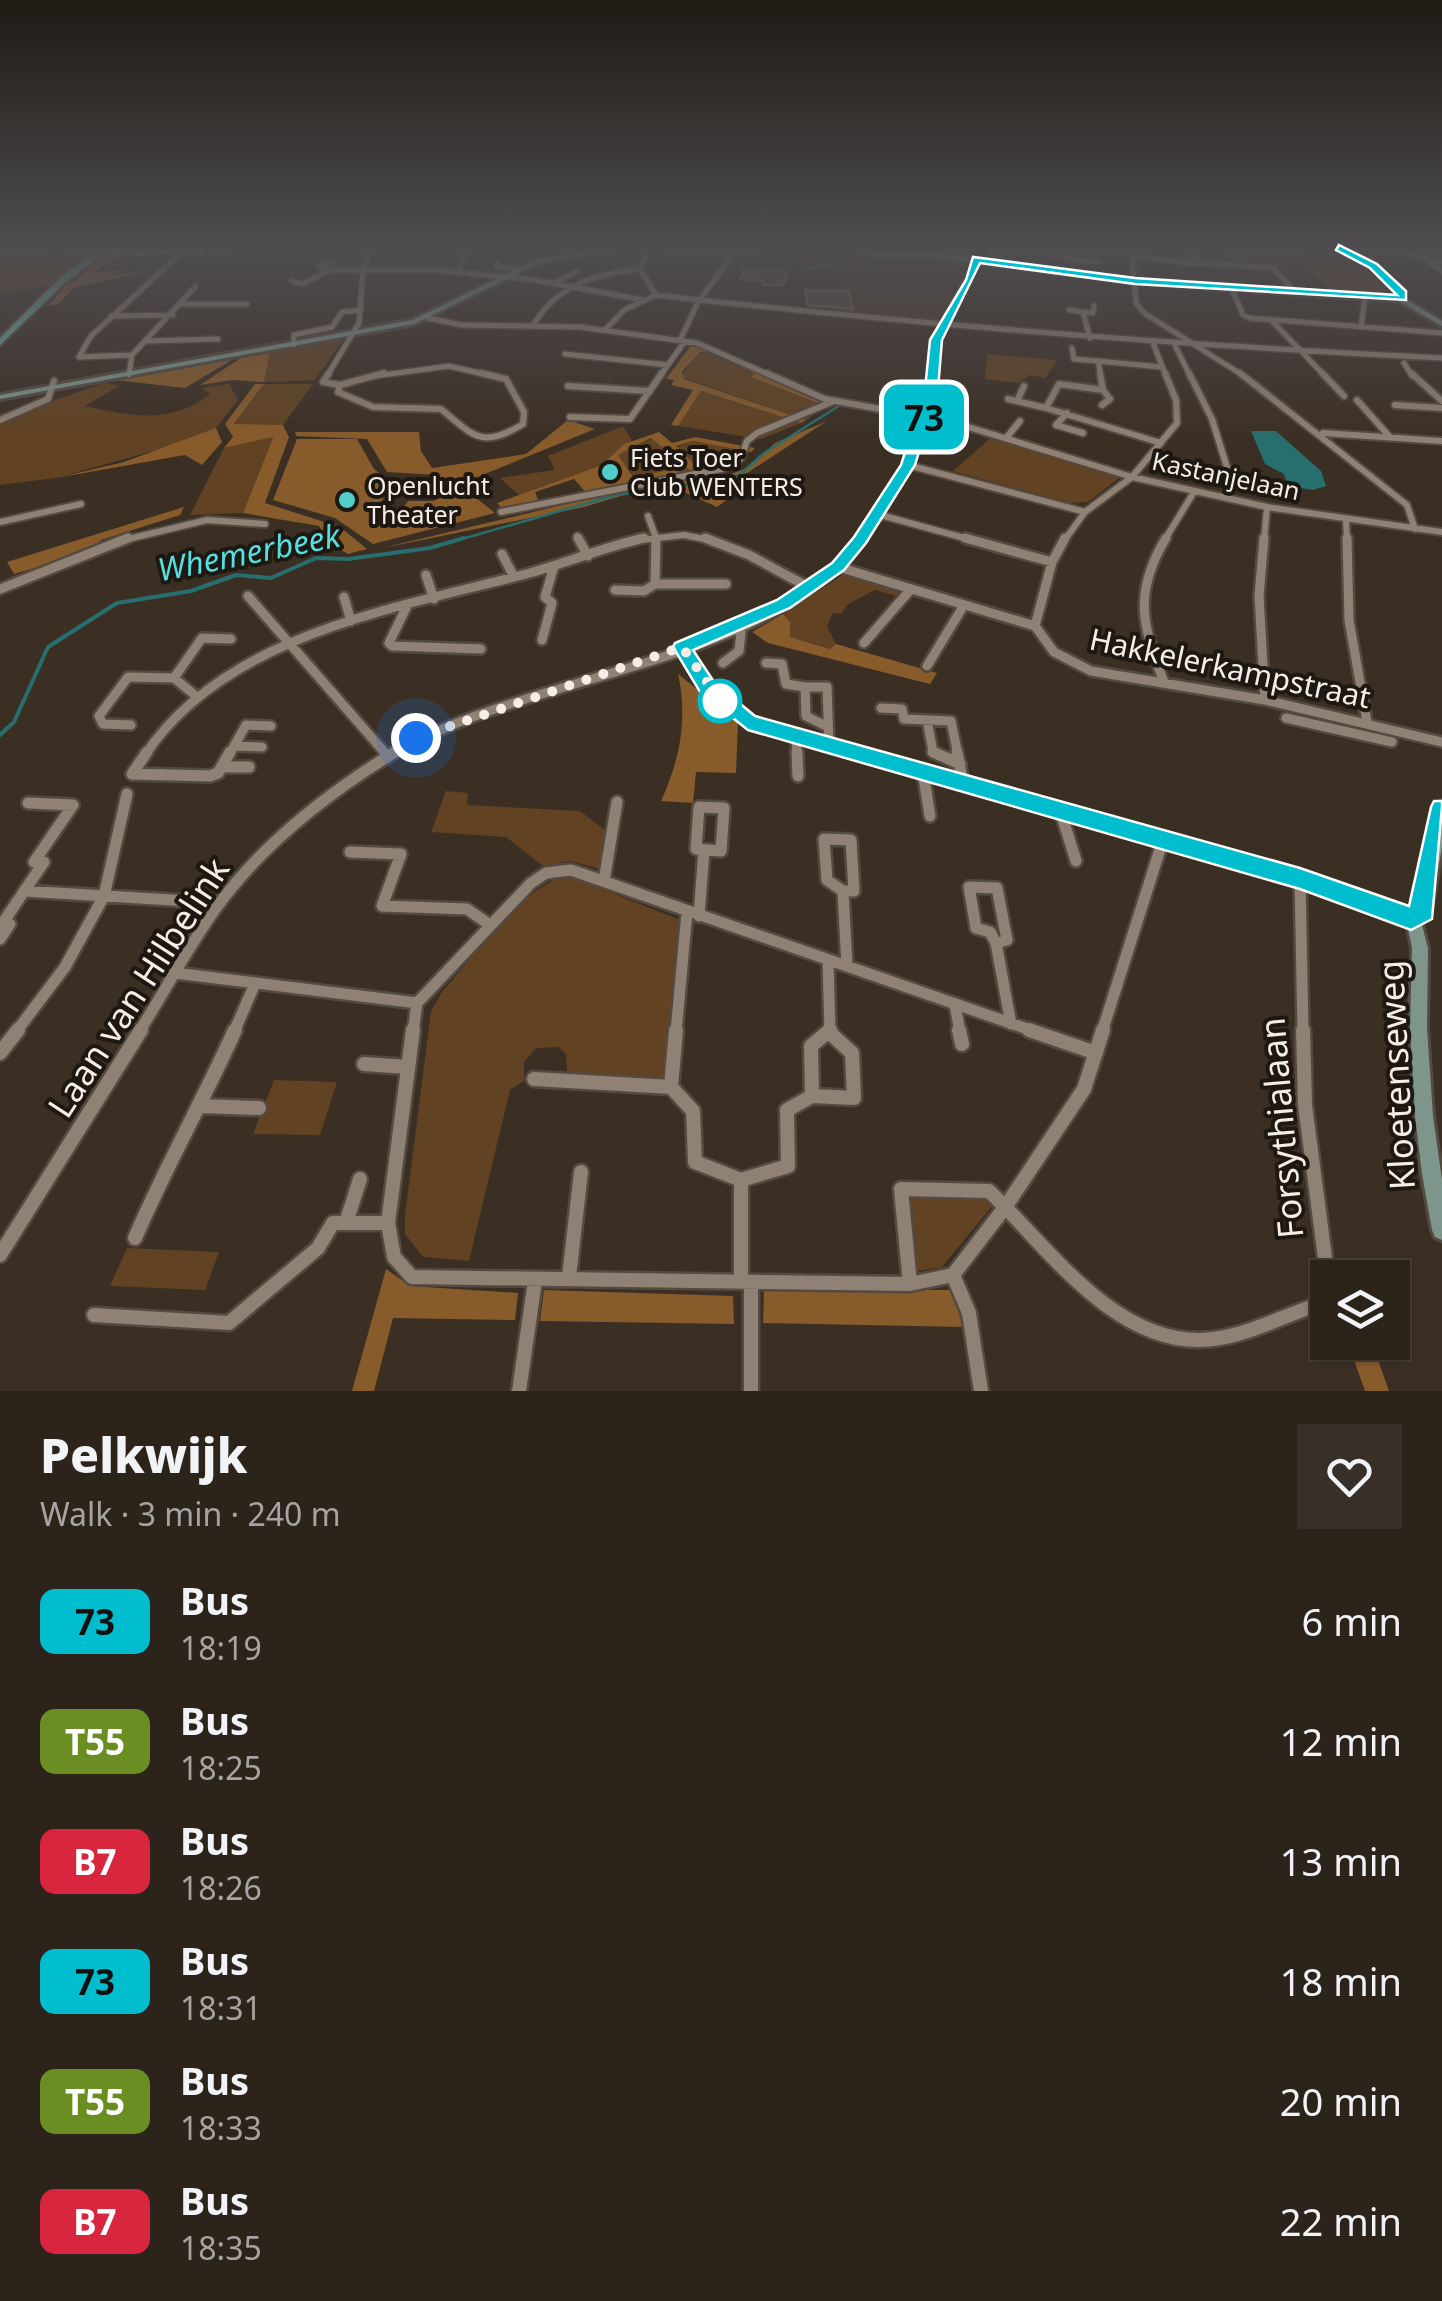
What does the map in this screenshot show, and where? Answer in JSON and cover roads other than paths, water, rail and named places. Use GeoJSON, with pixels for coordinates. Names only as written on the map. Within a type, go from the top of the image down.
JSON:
{"type":"FeatureCollection","features":[{"type":"Feature","properties":{"kind":"main road"},"geometry":{"type":"LineString","coordinates":[[0,347],[31,313]]}},
{"type":"Feature","properties":{"kind":"street"},"geometry":{"type":"LineString","coordinates":[[115,313],[79,358],[132,355]]}},
{"type":"Feature","properties":{"kind":"street"},"geometry":{"type":"LineString","coordinates":[[129,375],[132,355],[176,313]]}},
{"type":"Feature","properties":{"kind":"street"},"geometry":{"type":"LineString","coordinates":[[294,342],[294,335],[332,327],[343,313]]}},
{"type":"Feature","properties":{"kind":"street"},"geometry":{"type":"LineString","coordinates":[[340,385],[340,396],[360,404],[442,410],[462,430],[477,437],[510,433],[524,419],[508,380],[477,369],[416,368],[340,385],[323,382],[356,334],[360,313]]}},
{"type":"Feature","properties":{"kind":"street"},"geometry":{"type":"LineString","coordinates":[[0,397],[356,334],[437,313]]}},
{"type":"Feature","properties":{"kind":"street"},"geometry":{"type":"LineString","coordinates":[[533,326],[539,313]]}},
{"type":"Feature","properties":{"kind":"street"},"geometry":{"type":"LineString","coordinates":[[605,330],[621,313]]}},
{"type":"Feature","properties":{"kind":"street"},"geometry":{"type":"LineString","coordinates":[[570,417],[630,419],[668,365],[694,313]]}},
{"type":"Feature","properties":{"kind":"street"},"geometry":{"type":"LineString","coordinates":[[820,313],[1175,345],[1400,359],[1442,358]]}},
{"type":"Feature","properties":{"kind":"street","name":"Laan van Hilbelink"},"geometry":{"type":"LineString","coordinates":[[0,1255],[216,907],[301,816],[386,754],[452,722],[742,624],[810,588],[838,566],[908,465],[932,389],[936,340],[951,313]]}},
{"type":"Feature","properties":{"kind":"street"},"geometry":{"type":"LineString","coordinates":[[1083,313],[1090,338]]}},
{"type":"Feature","properties":{"kind":"street"},"geometry":{"type":"LineString","coordinates":[[1143,313],[1254,382],[1320,433],[1408,505],[1415,529]]}},
{"type":"Feature","properties":{"kind":"street"},"geometry":{"type":"LineString","coordinates":[[1244,313],[1246,317],[1442,333]]}},
{"type":"Feature","properties":{"kind":"street"},"geometry":{"type":"LineString","coordinates":[[1360,326],[1362,313]]}},
{"type":"Feature","properties":{"kind":"street"},"geometry":{"type":"LineString","coordinates":[[112,316],[174,316]]}},
{"type":"Feature","properties":{"kind":"street"},"geometry":{"type":"LineString","coordinates":[[428,318],[462,326],[605,330],[682,341],[720,350],[834,401]]}},
{"type":"Feature","properties":{"kind":"street"},"geometry":{"type":"LineString","coordinates":[[1270,319],[1344,396]]}},
{"type":"Feature","properties":{"kind":"street"},"geometry":{"type":"LineString","coordinates":[[146,341],[218,339]]}},
{"type":"Feature","properties":{"kind":"street"},"geometry":{"type":"LineString","coordinates":[[1035,626],[1052,562],[1084,512],[1132,477],[1179,416],[1152,343]]}},
{"type":"Feature","properties":{"kind":"street"},"geometry":{"type":"LineString","coordinates":[[1175,345],[1212,419],[1230,478]]}},
{"type":"Feature","properties":{"kind":"street"},"geometry":{"type":"LineString","coordinates":[[1072,348],[1074,359],[1161,367]]}},
{"type":"Feature","properties":{"kind":"street"},"geometry":{"type":"LineString","coordinates":[[566,354],[668,365]]}},
{"type":"Feature","properties":{"kind":"street"},"geometry":{"type":"LineString","coordinates":[[1400,359],[1414,380],[1441,403]]}},
{"type":"Feature","properties":{"kind":"street"},"geometry":{"type":"LineString","coordinates":[[1098,362],[1103,390],[1110,399],[1102,405]]}},
{"type":"Feature","properties":{"kind":"street"},"geometry":{"type":"LineString","coordinates":[[1046,408],[1060,384],[1103,390]]}},
{"type":"Feature","properties":{"kind":"street"},"geometry":{"type":"LineString","coordinates":[[0,420],[48,398],[51,385]]}},
{"type":"Feature","properties":{"kind":"street"},"geometry":{"type":"LineString","coordinates":[[568,386],[650,391]]}},
{"type":"Feature","properties":{"kind":"street"},"geometry":{"type":"LineString","coordinates":[[1024,386],[1012,400],[1161,443]]}},
{"type":"Feature","properties":{"kind":"street"},"geometry":{"type":"LineString","coordinates":[[1357,400],[1389,436]]}},
{"type":"Feature","properties":{"kind":"street"},"geometry":{"type":"LineString","coordinates":[[501,512],[721,469],[741,458],[747,440],[757,433],[834,401]]}},
{"type":"Feature","properties":{"kind":"street","name":"Kastanjelaan"},"geometry":{"type":"LineString","coordinates":[[834,401],[924,416],[1194,492],[1346,520],[1442,532]]}},
{"type":"Feature","properties":{"kind":"street"},"geometry":{"type":"LineString","coordinates":[[1394,405],[1441,403]]}},
{"type":"Feature","properties":{"kind":"street"},"geometry":{"type":"LineString","coordinates":[[1067,413],[1056,425],[1084,433]]}},
{"type":"Feature","properties":{"kind":"street"},"geometry":{"type":"LineString","coordinates":[[1007,437],[1020,421]]}},
{"type":"Feature","properties":{"kind":"street"},"geometry":{"type":"LineString","coordinates":[[1320,433],[1442,441]]}},
{"type":"Feature","properties":{"kind":"street"},"geometry":{"type":"LineString","coordinates":[[908,465],[1084,512]]}},
{"type":"Feature","properties":{"kind":"street"},"geometry":{"type":"LineString","coordinates":[[1164,682],[1143,633],[1139,600],[1147,572],[1194,492]]}},
{"type":"Feature","properties":{"kind":"street"},"geometry":{"type":"LineString","coordinates":[[0,522],[81,504]]}},
{"type":"Feature","properties":{"kind":"street"},"geometry":{"type":"LineString","coordinates":[[1266,700],[1259,596],[1267,507]]}},
{"type":"Feature","properties":{"kind":"street"},"geometry":{"type":"LineString","coordinates":[[877,514],[1052,562]]}},
{"type":"Feature","properties":{"kind":"street"},"geometry":{"type":"LineString","coordinates":[[648,516],[658,537],[655,584]]}},
{"type":"Feature","properties":{"kind":"street"},"geometry":{"type":"LineString","coordinates":[[1,586],[94,550],[160,530],[241,519],[265,524]]}},
{"type":"Feature","properties":{"kind":"street"},"geometry":{"type":"LineString","coordinates":[[1346,520],[1350,620],[1367,722]]}},
{"type":"Feature","properties":{"kind":"street"},"geometry":{"type":"LineString","coordinates":[[271,726],[246,725],[222,767],[210,776],[132,774],[162,726],[196,696],[292,645],[351,622],[588,556],[658,537],[686,534],[715,541],[810,588]]}},
{"type":"Feature","properties":{"kind":"street"},"geometry":{"type":"LineString","coordinates":[[576,536],[588,556]]}},
{"type":"Feature","properties":{"kind":"street"},"geometry":{"type":"LineString","coordinates":[[502,554],[514,577]]}},
{"type":"Feature","properties":{"kind":"street"},"geometry":{"type":"LineString","coordinates":[[542,640],[552,603],[545,596],[554,566]]}},
{"type":"Feature","properties":{"kind":"street","name":"Hakkelerkampstraat"},"geometry":{"type":"LineString","coordinates":[[838,566],[1035,626],[1054,652],[1092,671],[1266,700],[1442,742]]}},
{"type":"Feature","properties":{"kind":"street"},"geometry":{"type":"LineString","coordinates":[[426,575],[434,599]]}},
{"type":"Feature","properties":{"kind":"street"},"geometry":{"type":"LineString","coordinates":[[615,590],[644,591],[655,584],[726,584]]}},
{"type":"Feature","properties":{"kind":"street"},"geometry":{"type":"LineString","coordinates":[[679,599],[680,586]]}},
{"type":"Feature","properties":{"kind":"street"},"geometry":{"type":"LineString","coordinates":[[864,644],[871,626],[896,612],[911,589]]}},
{"type":"Feature","properties":{"kind":"street"},"geometry":{"type":"LineString","coordinates":[[248,596],[386,754]]}},
{"type":"Feature","properties":{"kind":"street"},"geometry":{"type":"LineString","coordinates":[[344,598],[351,622]]}},
{"type":"Feature","properties":{"kind":"street"},"geometry":{"type":"LineString","coordinates":[[928,666],[935,642],[954,627],[964,605]]}},
{"type":"Feature","properties":{"kind":"street"},"geometry":{"type":"LineString","coordinates":[[407,606],[389,643],[392,646],[482,649]]}},
{"type":"Feature","properties":{"kind":"street"},"geometry":{"type":"LineString","coordinates":[[723,663],[739,650],[742,624]]}},
{"type":"Feature","properties":{"kind":"street"},"geometry":{"type":"LineString","coordinates":[[174,678],[202,638],[231,639]]}},
{"type":"Feature","properties":{"kind":"street"},"geometry":{"type":"LineString","coordinates":[[682,647],[723,704],[748,722],[1300,879],[1411,918]]}},
{"type":"Feature","properties":{"kind":"street"},"geometry":{"type":"LineString","coordinates":[[766,663],[782,664],[786,684],[827,687],[829,745]]}},
{"type":"Feature","properties":{"kind":"street"},"geometry":{"type":"LineString","coordinates":[[131,725],[103,724],[99,716],[128,677],[174,678],[196,696]]}},
{"type":"Feature","properties":{"kind":"street"},"geometry":{"type":"LineString","coordinates":[[805,686],[806,716],[828,727]]}},
{"type":"Feature","properties":{"kind":"street"},"geometry":{"type":"LineString","coordinates":[[881,708],[902,709],[904,719],[951,721],[963,783]]}},
{"type":"Feature","properties":{"kind":"street","name":"Hakkelerkampstraat"},"geometry":{"type":"LineString","coordinates":[[1286,718],[1392,742]]}},
{"type":"Feature","properties":{"kind":"street"},"geometry":{"type":"LineString","coordinates":[[928,720],[933,752],[960,764]]}},
{"type":"Feature","properties":{"kind":"street"},"geometry":{"type":"LineString","coordinates":[[796,736],[798,776]]}},
{"type":"Feature","properties":{"kind":"street"},"geometry":{"type":"LineString","coordinates":[[234,746],[262,747]]}},
{"type":"Feature","properties":{"kind":"street"},"geometry":{"type":"LineString","coordinates":[[222,767],[249,768]]}},
{"type":"Feature","properties":{"kind":"street"},"geometry":{"type":"LineString","coordinates":[[923,772],[930,816]]}},
{"type":"Feature","properties":{"kind":"street"},"geometry":{"type":"LineString","coordinates":[[0,1053],[66,966],[104,896],[127,794]]}},
{"type":"Feature","properties":{"kind":"street"},"geometry":{"type":"LineString","coordinates":[[604,881],[617,802]]}},
{"type":"Feature","properties":{"kind":"street"},"geometry":{"type":"LineString","coordinates":[[0,939],[10,924],[2,924],[44,862],[34,862],[73,805],[28,803]]}},
{"type":"Feature","properties":{"kind":"street"},"geometry":{"type":"LineString","coordinates":[[699,807],[724,808],[721,851],[704,850],[696,849],[699,807]]}},
{"type":"Feature","properties":{"kind":"street","name":"Kloetenseweg"},"geometry":{"type":"LineString","coordinates":[[1441,1225],[1420,1036],[1421,938],[1411,918],[1423,911],[1442,807]]}},
{"type":"Feature","properties":{"kind":"street"},"geometry":{"type":"LineString","coordinates":[[1060,810],[1076,861]]}},
{"type":"Feature","properties":{"kind":"street"},"geometry":{"type":"LineString","coordinates":[[824,838],[851,840],[854,892],[843,891],[828,880],[824,838]]}},
{"type":"Feature","properties":{"kind":"street"},"geometry":{"type":"LineString","coordinates":[[1096,1053],[604,881],[570,870],[546,873],[490,925],[417,1003],[388,1222],[394,1257],[412,1277],[535,1282],[568,1277],[910,1284],[953,1275],[1006,1206],[1084,1089],[1096,1053],[1163,840]]}},
{"type":"Feature","properties":{"kind":"street"},"geometry":{"type":"LineString","coordinates":[[672,1086],[704,850]]}},
{"type":"Feature","properties":{"kind":"street"},"geometry":{"type":"LineString","coordinates":[[350,852],[401,854],[382,906],[467,909],[490,925]]}},
{"type":"Feature","properties":{"kind":"street","name":"Forsythialaan"},"geometry":{"type":"LineString","coordinates":[[1006,1206],[1112,1310],[1140,1327],[1173,1337],[1200,1340],[1311,1308],[1322,1297],[1327,1273],[1305,1105],[1300,879]]}},
{"type":"Feature","properties":{"kind":"street"},"geometry":{"type":"LineString","coordinates":[[996,942],[1008,940],[997,888],[968,887],[976,928],[990,932],[996,942],[1011,1024]]}},
{"type":"Feature","properties":{"kind":"street"},"geometry":{"type":"LineString","coordinates":[[24,891],[204,902],[216,907]]}},
{"type":"Feature","properties":{"kind":"street"},"geometry":{"type":"LineString","coordinates":[[843,891],[847,966]]}},
{"type":"Feature","properties":{"kind":"street"},"geometry":{"type":"LineString","coordinates":[[534,1080],[672,1086],[691,1100],[696,1112],[695,1162],[741,1180],[788,1166],[788,1110],[812,1096],[854,1098],[852,1053],[830,1033],[828,960]]}},
{"type":"Feature","properties":{"kind":"street"},"geometry":{"type":"LineString","coordinates":[[174,973],[254,986],[417,1003]]}},
{"type":"Feature","properties":{"kind":"street"},"geometry":{"type":"LineString","coordinates":[[135,1238],[172,1152],[191,1129],[254,986]]}},
{"type":"Feature","properties":{"kind":"street"},"geometry":{"type":"LineString","coordinates":[[955,1004],[962,1044]]}},
{"type":"Feature","properties":{"kind":"street"},"geometry":{"type":"LineString","coordinates":[[812,1096],[811,1046],[830,1033]]}},
{"type":"Feature","properties":{"kind":"street"},"geometry":{"type":"LineString","coordinates":[[364,1064],[408,1067]]}},
{"type":"Feature","properties":{"kind":"street"},"geometry":{"type":"LineString","coordinates":[[201,1106],[259,1108]]}},
{"type":"Feature","properties":{"kind":"street"},"geometry":{"type":"LineString","coordinates":[[568,1277],[581,1172]]}},
{"type":"Feature","properties":{"kind":"street"},"geometry":{"type":"LineString","coordinates":[[346,1223],[360,1179]]}},
{"type":"Feature","properties":{"kind":"street"},"geometry":{"type":"LineString","coordinates":[[741,1180],[751,1391]]}},
{"type":"Feature","properties":{"kind":"street"},"geometry":{"type":"LineString","coordinates":[[910,1284],[901,1189],[988,1191],[1006,1206]]}},
{"type":"Feature","properties":{"kind":"street"},"geometry":{"type":"LineString","coordinates":[[94,1315],[229,1323],[318,1248],[333,1223],[388,1222]]}},
{"type":"Feature","properties":{"kind":"street"},"geometry":{"type":"LineString","coordinates":[[953,1275],[970,1313],[981,1391]]}},
{"type":"Feature","properties":{"kind":"street"},"geometry":{"type":"LineString","coordinates":[[519,1391],[535,1282]]}},
{"type":"Feature","properties":{"kind":"water"},"geometry":{"type":"Polygon","coordinates":[[[1251,431],[1276,431],[1321,471],[1326,486],[1313,490],[1288,486],[1284,474],[1265,464],[1251,431]]]}},
{"type":"Feature","properties":{"kind":"waterway","name":"Whemerbeek"},"geometry":{"type":"LineString","coordinates":[[455,541],[616,495],[736,478],[764,453],[842,404]]}},
{"type":"Feature","properties":{"kind":"waterway","name":"Whemerbeek"},"geometry":{"type":"LineString","coordinates":[[0,735],[14,722],[48,647],[117,603],[191,591],[236,575],[271,578],[316,558],[348,559],[430,548],[464,538]]}},
{"type":"Feature","properties":{"kind":"place","name":"Fiets Toer Club WENTERS"},"geometry":{"type":"Point","coordinates":[610,472]}},
{"type":"Feature","properties":{"kind":"place","name":"Openlucht Theater"},"geometry":{"type":"Point","coordinates":[347,500]}}]}
